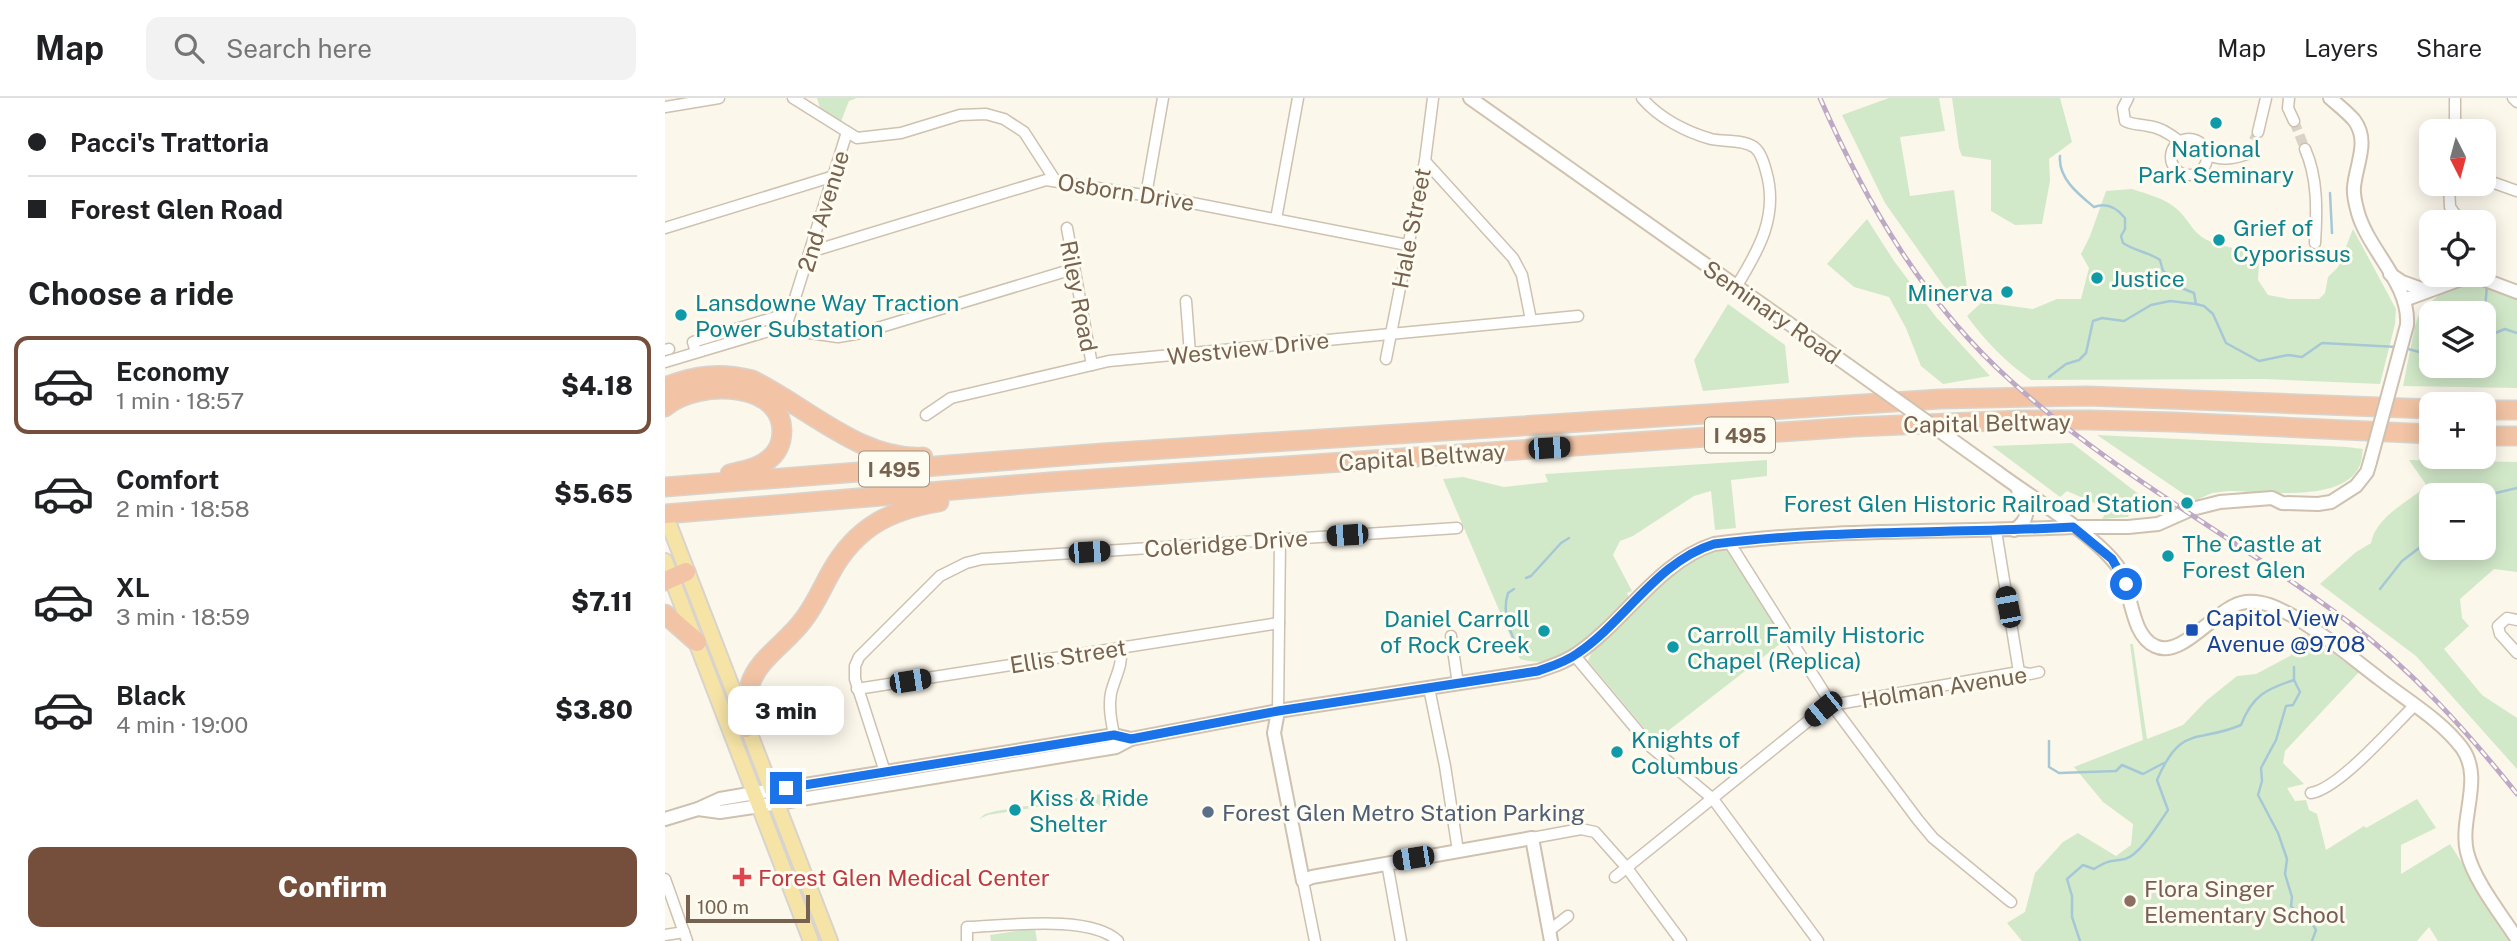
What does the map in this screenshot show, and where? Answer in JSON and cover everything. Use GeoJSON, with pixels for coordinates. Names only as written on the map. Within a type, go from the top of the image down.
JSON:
{"type":"FeatureCollection","features":[{"type":"Feature","properties":{"kind":"highway"},"geometry":{"type":"LineString","coordinates":[[665,387],[702,376],[736,376],[752,380],[865,445],[893,456],[909,458],[1089,445],[1103,453]]}},
{"type":"Feature","properties":{"kind":"highway"},"geometry":{"type":"LineString","coordinates":[[665,407],[694,391],[723,387],[751,394],[771,406],[781,426],[779,446],[765,462],[685,485]]}},
{"type":"Feature","properties":{"kind":"highway","name":"Capital Beltway"},"geometry":{"type":"LineString","coordinates":[[665,487],[1103,453],[1840,404],[1992,397],[2161,398],[2419,409]]}},
{"type":"Feature","properties":{"kind":"highway"},"geometry":{"type":"LineString","coordinates":[[2496,410],[2517,410]]}},
{"type":"Feature","properties":{"kind":"highway","name":"Capital Beltway"},"geometry":{"type":"LineString","coordinates":[[665,514],[1050,482],[1945,423],[2021,420],[2173,422],[2419,433]]}},
{"type":"Feature","properties":{"kind":"highway"},"geometry":{"type":"LineString","coordinates":[[2496,436],[2517,436]]}},
{"type":"Feature","properties":{"kind":"highway"},"geometry":{"type":"LineString","coordinates":[[747,728],[747,697],[755,673],[804,619],[842,554],[868,528],[899,511],[918,506],[1050,482]]}},
{"type":"Feature","properties":{"kind":"highway"},"geometry":{"type":"LineString","coordinates":[[665,614],[697,642]]}},
{"type":"Feature","properties":{"kind":"main road","name":"Seminary Road"},"geometry":{"type":"LineString","coordinates":[[1470,98],[2073,527],[2117,566],[2126,584],[2141,634],[2153,646],[2172,647],[2182,643],[2231,606],[2246,602],[2262,603],[2290,614],[2311,628],[2414,705]]}},
{"type":"Feature","properties":{"kind":"main road"},"geometry":{"type":"LineString","coordinates":[[665,819],[698,809],[720,812],[758,800],[885,772],[1131,739],[1278,711],[1538,671],[1575,656],[1679,562],[1703,548],[1729,542],[1853,533],[2013,531],[2073,527],[2128,527],[2142,530],[2161,526],[2192,509],[2220,502],[2272,498],[2282,503],[2331,502],[2362,480],[2370,462],[2408,314],[2404,300],[2366,233],[2354,198],[2362,145],[2361,133],[2354,120],[2330,98]]}},
{"type":"Feature","properties":{"kind":"main road"},"geometry":{"type":"LineString","coordinates":[[2389,272],[2402,282],[2431,290]]}},
{"type":"Feature","properties":{"kind":"main road"},"geometry":{"type":"LineString","coordinates":[[2496,284],[2517,292]]}},
{"type":"Feature","properties":{"kind":"main road"},"geometry":{"type":"LineString","coordinates":[[2404,300],[2439,287]]}},
{"type":"Feature","properties":{"kind":"main road"},"geometry":{"type":"LineString","coordinates":[[2407,325],[2431,290]]}},
{"type":"Feature","properties":{"kind":"main road"},"geometry":{"type":"LineString","coordinates":[[2013,531],[2022,525],[2027,513],[2024,498],[2016,487]]}},
{"type":"Feature","properties":{"kind":"main road"},"geometry":{"type":"LineString","coordinates":[[665,514],[674,577],[811,941]]}},
{"type":"Feature","properties":{"kind":"main road"},"geometry":{"type":"LineString","coordinates":[[665,561],[747,728],[830,941]]}},
{"type":"Feature","properties":{"kind":"main road"},"geometry":{"type":"LineString","coordinates":[[2414,705],[2451,736],[2469,761],[2471,775],[2465,833],[2467,852],[2481,882],[2517,939]]}},
{"type":"Feature","properties":{"kind":"main road"},"geometry":{"type":"LineString","coordinates":[[1278,711],[1274,733],[1303,881],[1312,877],[1532,838],[1550,935]]}},
{"type":"Feature","properties":{"kind":"main road"},"geometry":{"type":"LineString","coordinates":[[773,797],[1115,741]]}},
{"type":"Feature","properties":{"kind":"street"},"geometry":{"type":"LineString","coordinates":[[665,107],[719,98]]}},
{"type":"Feature","properties":{"kind":"street"},"geometry":{"type":"LineString","coordinates":[[793,98],[857,138],[901,133],[960,115],[986,114],[1004,119],[1024,132],[1055,180]]}},
{"type":"Feature","properties":{"kind":"street"},"geometry":{"type":"LineString","coordinates":[[1146,194],[1163,98]]}},
{"type":"Feature","properties":{"kind":"street"},"geometry":{"type":"LineString","coordinates":[[1276,219],[1298,98]]}},
{"type":"Feature","properties":{"kind":"street","name":"Hale Street"},"geometry":{"type":"LineString","coordinates":[[1386,359],[1425,162],[1433,98]]}},
{"type":"Feature","properties":{"kind":"street"},"geometry":{"type":"LineString","coordinates":[[1642,98],[1675,124],[1712,139],[1745,143],[1755,148],[1763,160],[1769,182],[1769,219],[1760,247],[1736,286]]}},
{"type":"Feature","properties":{"kind":"street"},"geometry":{"type":"LineString","coordinates":[[2128,98],[2123,108],[2125,121],[2133,125],[2151,126],[2179,141]]}},
{"type":"Feature","properties":{"kind":"street"},"geometry":{"type":"LineString","coordinates":[[2259,132],[2266,98]]}},
{"type":"Feature","properties":{"kind":"street"},"geometry":{"type":"LineString","coordinates":[[2289,98],[2288,108],[2294,121]]}},
{"type":"Feature","properties":{"kind":"street"},"geometry":{"type":"LineString","coordinates":[[2455,98],[2455,119]]}},
{"type":"Feature","properties":{"kind":"street"},"geometry":{"type":"LineString","coordinates":[[2513,98],[2517,102]]}},
{"type":"Feature","properties":{"kind":"street","name":"2nd Avenue"},"geometry":{"type":"LineString","coordinates":[[785,330],[847,132]]}},
{"type":"Feature","properties":{"kind":"street"},"geometry":{"type":"LineString","coordinates":[[2206,154],[2203,166],[2197,172],[2189,174],[2180,172],[2173,166],[2171,158],[2172,150],[2179,141],[2187,139],[2198,141],[2206,154],[2217,159],[2247,154]]}},
{"type":"Feature","properties":{"kind":"street"},"geometry":{"type":"LineString","coordinates":[[2305,149],[2314,183],[2317,209],[2315,243]]}},
{"type":"Feature","properties":{"kind":"street"},"geometry":{"type":"LineString","coordinates":[[1425,162],[1513,258],[1522,275],[1531,320]]}},
{"type":"Feature","properties":{"kind":"street"},"geometry":{"type":"LineString","coordinates":[[665,228],[834,176]]}},
{"type":"Feature","properties":{"kind":"street","name":"Osborn Drive"},"geometry":{"type":"LineString","coordinates":[[810,252],[1046,180],[1146,194],[1407,245]]}},
{"type":"Feature","properties":{"kind":"street"},"geometry":{"type":"LineString","coordinates":[[2496,184],[2517,191]]}},
{"type":"Feature","properties":{"kind":"street","name":"Riley Road"},"geometry":{"type":"LineString","coordinates":[[1067,228],[1092,365]]}},
{"type":"Feature","properties":{"kind":"street"},"geometry":{"type":"LineString","coordinates":[[665,362],[772,330],[838,337],[861,333],[1073,269]]}},
{"type":"Feature","properties":{"kind":"street"},"geometry":{"type":"LineString","coordinates":[[1186,300],[1191,354]]}},
{"type":"Feature","properties":{"kind":"street"},"geometry":{"type":"LineString","coordinates":[[696,352],[693,342],[789,315]]}},
{"type":"Feature","properties":{"kind":"street","name":"Westview Drive"},"geometry":{"type":"LineString","coordinates":[[926,415],[951,398],[1092,365],[1578,316]]}},
{"type":"Feature","properties":{"kind":"street","name":"Coleridge Drive"},"geometry":{"type":"LineString","coordinates":[[885,772],[857,689],[855,666],[859,657],[950,569],[982,559],[1457,528]]}},
{"type":"Feature","properties":{"kind":"street"},"geometry":{"type":"LineString","coordinates":[[1996,531],[2019,672]]}},
{"type":"Feature","properties":{"kind":"street"},"geometry":{"type":"LineString","coordinates":[[1278,711],[1280,540]]}},
{"type":"Feature","properties":{"kind":"street"},"geometry":{"type":"LineString","coordinates":[[1729,542],[1832,705],[1933,838],[2011,902]]}},
{"type":"Feature","properties":{"kind":"street"},"geometry":{"type":"LineString","coordinates":[[2517,620],[2507,618],[2498,626],[2500,634],[2517,653]]}},
{"type":"Feature","properties":{"kind":"street","name":"Ellis Street"},"geometry":{"type":"LineString","coordinates":[[857,689],[1279,623]]}},
{"type":"Feature","properties":{"kind":"street"},"geometry":{"type":"LineString","coordinates":[[1451,636],[1458,684]]}},
{"type":"Feature","properties":{"kind":"street"},"geometry":{"type":"LineString","coordinates":[[1115,741],[1110,712],[1111,696],[1123,661],[1121,648]]}},
{"type":"Feature","properties":{"kind":"street"},"geometry":{"type":"LineString","coordinates":[[1575,656],[1652,748],[1713,799],[1818,941]]}},
{"type":"Feature","properties":{"kind":"street","name":"Holman Avenue"},"geometry":{"type":"LineString","coordinates":[[1615,877],[1823,709],[1832,705],[2019,672],[2039,672]]}},
{"type":"Feature","properties":{"kind":"street"},"geometry":{"type":"LineString","coordinates":[[1429,688],[1458,851]]}},
{"type":"Feature","properties":{"kind":"street"},"geometry":{"type":"LineString","coordinates":[[2311,793],[2332,783],[2414,705]]}},
{"type":"Feature","properties":{"kind":"street"},"geometry":{"type":"LineString","coordinates":[[1532,838],[1581,828],[1595,832],[1627,869],[1681,941]]}},
{"type":"Feature","properties":{"kind":"street"},"geometry":{"type":"LineString","coordinates":[[1387,863],[1401,941]]}},
{"type":"Feature","properties":{"kind":"street"},"geometry":{"type":"LineString","coordinates":[[665,879],[686,937],[665,935]]}},
{"type":"Feature","properties":{"kind":"street"},"geometry":{"type":"LineString","coordinates":[[1303,881],[1315,941]]}},
{"type":"Feature","properties":{"kind":"street"},"geometry":{"type":"LineString","coordinates":[[1550,935],[1568,916]]}},
{"type":"Feature","properties":{"kind":"street"},"geometry":{"type":"LineString","coordinates":[[967,941],[967,927],[1037,923],[1067,925],[1106,933],[1118,941]]}},
{"type":"Feature","properties":{"kind":"green space"},"geometry":{"type":"Polygon","coordinates":[[[817,98],[857,98],[849,101],[840,124],[821,112],[817,98]]]}},
{"type":"Feature","properties":{"kind":"green space"},"geometry":{"type":"Polygon","coordinates":[[[1889,98],[1939,98],[1945,131],[1900,137],[1910,196],[1954,190],[1968,295],[1955,302],[1885,203],[1842,115],[1889,98]]]}},
{"type":"Feature","properties":{"kind":"green space"},"geometry":{"type":"Polygon","coordinates":[[[1952,98],[2060,98],[2072,142],[2049,159],[2050,181],[2042,224],[2015,225],[1991,211],[1991,160],[1962,156],[1952,98]]]}},
{"type":"Feature","properties":{"kind":"green space"},"geometry":{"type":"Polygon","coordinates":[[[2132,189],[2157,197],[2173,206],[2204,238],[2251,256],[2259,262],[2258,280],[2268,295],[2289,299],[2319,299],[2325,293],[2328,277],[2338,267],[2353,229],[2396,309],[2395,324],[2380,384],[2264,379],[2031,380],[2022,373],[1996,351],[1967,316],[1982,302],[2033,309],[2057,299],[2081,299],[2089,268],[2081,254],[2106,191],[2132,189]]]}},
{"type":"Feature","properties":{"kind":"green space"},"geometry":{"type":"Polygon","coordinates":[[[1867,219],[1894,261],[1936,317],[1990,376],[1943,384],[1921,366],[1906,328],[1889,297],[1854,287],[1827,264],[1867,219]]]}},
{"type":"Feature","properties":{"kind":"green space"},"geometry":{"type":"Polygon","coordinates":[[[2456,287],[2490,287],[2507,296],[2517,297],[2517,388],[2403,386],[2419,314],[2419,378],[2496,378],[2496,301],[2432,301],[2445,290],[2456,287]]]}},
{"type":"Feature","properties":{"kind":"green space"},"geometry":{"type":"Polygon","coordinates":[[[1728,304],[1785,345],[1789,383],[1703,391],[1694,360],[1728,304]]]}},
{"type":"Feature","properties":{"kind":"green space"},"geometry":{"type":"Polygon","coordinates":[[[2097,435],[2363,449],[2360,465],[2351,477],[2337,486],[2301,493],[2228,491],[2212,493],[2194,501],[2097,435]]]}},
{"type":"Feature","properties":{"kind":"green space"},"geometry":{"type":"Polygon","coordinates":[[[2072,443],[2140,495],[2128,517],[2102,519],[2108,509],[2067,491],[2060,497],[1992,446],[2072,443]]]}},
{"type":"Feature","properties":{"kind":"green space"},"geometry":{"type":"Polygon","coordinates":[[[1767,460],[1767,476],[1731,480],[1736,528],[1715,530],[1711,491],[1694,496],[1633,536],[1620,541],[1613,555],[1632,591],[1627,593],[1630,600],[1580,645],[1552,660],[1536,662],[1520,659],[1443,479],[1463,477],[1504,487],[1548,482],[1545,474],[1767,460]]]}},
{"type":"Feature","properties":{"kind":"green space"},"geometry":{"type":"Polygon","coordinates":[[[2409,460],[2419,460],[2419,469],[2496,469],[2496,462],[2517,462],[2517,572],[2494,569],[2460,599],[2462,618],[2469,626],[2444,649],[2482,695],[2517,718],[2517,769],[2416,656],[2320,584],[2356,552],[2371,543],[2379,525],[2419,492],[2419,560],[2496,560],[2496,483],[2425,483],[2409,460]]]}},
{"type":"Feature","properties":{"kind":"green space"},"geometry":{"type":"Polygon","coordinates":[[[1727,547],[1784,641],[1655,741],[1588,661],[1593,649],[1671,576],[1707,554],[1727,547]]]}},
{"type":"Feature","properties":{"kind":"green space"},"geometry":{"type":"Polygon","coordinates":[[[2307,635],[2359,672],[2285,751],[2283,763],[2304,784],[2287,788],[2295,801],[2306,800],[2309,810],[2317,814],[2326,850],[2364,826],[2366,828],[2417,799],[2436,828],[2401,845],[2401,874],[2450,844],[2512,941],[2438,941],[2429,927],[2417,941],[2022,941],[2007,923],[2025,912],[2035,873],[2063,842],[2078,833],[2116,856],[2131,845],[2133,824],[2103,802],[2074,767],[2143,740],[2130,644],[2133,644],[2147,739],[2183,725],[2206,701],[2237,676],[2256,674],[2290,656],[2307,635]]]}},
{"type":"Feature","properties":{"kind":"green space"},"geometry":{"type":"Polygon","coordinates":[[[1114,792],[1114,803],[1106,810],[1090,799],[988,815],[979,819],[996,811],[1114,792]]]}},
{"type":"Feature","properties":{"kind":"green space"},"geometry":{"type":"Polygon","coordinates":[[[1035,928],[1037,941],[991,941],[990,935],[1035,928]]]}},
{"type":"Feature","properties":{"kind":"waterway"},"geometry":{"type":"LineString","coordinates":[[2060,156],[2062,171],[2076,191],[2094,207],[2111,207],[2125,218],[2125,229],[2121,236],[2123,243],[2160,260],[2163,271],[2179,281],[2184,289],[2194,293],[2196,304]]}},
{"type":"Feature","properties":{"kind":"waterway"},"geometry":{"type":"LineString","coordinates":[[2330,193],[2332,233]]}},
{"type":"Feature","properties":{"kind":"waterway"},"geometry":{"type":"LineString","coordinates":[[2486,301],[2487,287]]}},
{"type":"Feature","properties":{"kind":"waterway"},"geometry":{"type":"LineString","coordinates":[[2049,377],[2086,353],[2093,321],[2102,318],[2124,321],[2151,305],[2170,301],[2204,306],[2213,314],[2226,343],[2259,361],[2288,355],[2302,357],[2322,343],[2397,347]]}},
{"type":"Feature","properties":{"kind":"waterway"},"geometry":{"type":"LineString","coordinates":[[2496,333],[2505,329],[2517,333]]}},
{"type":"Feature","properties":{"kind":"waterway"},"geometry":{"type":"LineString","coordinates":[[2404,348],[2419,352]]}},
{"type":"Feature","properties":{"kind":"waterway"},"geometry":{"type":"LineString","coordinates":[[2496,493],[2517,488]]}},
{"type":"Feature","properties":{"kind":"waterway"},"geometry":{"type":"LineString","coordinates":[[1526,578],[1569,538]]}},
{"type":"Feature","properties":{"kind":"waterway"},"geometry":{"type":"LineString","coordinates":[[2380,589],[2402,561],[2419,548]]}},
{"type":"Feature","properties":{"kind":"waterway"},"geometry":{"type":"LineString","coordinates":[[1514,589],[1508,593],[1506,617],[1521,654]]}},
{"type":"Feature","properties":{"kind":"waterway"},"geometry":{"type":"LineString","coordinates":[[2294,667],[2294,680],[2300,692],[2293,705],[2286,706],[2276,740],[2261,768],[2262,781],[2258,795],[2278,833],[2287,859],[2285,874],[2292,897],[2291,906],[2316,930],[2312,941]]}},
{"type":"Feature","properties":{"kind":"waterway"},"geometry":{"type":"LineString","coordinates":[[2080,941],[2072,917],[2072,896],[2067,879],[2083,865],[2094,869],[2107,862],[2125,859],[2143,845],[2168,810],[2157,780],[2174,750],[2191,739],[2241,725],[2255,700],[2275,687],[2294,680]]}},
{"type":"Feature","properties":{"kind":"waterway"},"geometry":{"type":"LineString","coordinates":[[2049,741],[2049,767],[2059,773],[2116,771],[2122,765],[2143,774],[2164,763]]}},
{"type":"Feature","properties":{"kind":"tunnel"},"geometry":{"type":"LineString","coordinates":[[2294,121],[2305,149]]}},
{"type":"Feature","properties":{"kind":"tunnel"},"geometry":{"type":"LineString","coordinates":[[2247,154],[2258,132]]}},
{"type":"Feature","properties":{"kind":"railway"},"geometry":{"type":"LineString","coordinates":[[1820,98],[1857,176],[1901,250],[1951,319],[1980,351],[2050,415],[2091,446],[2305,591],[2371,640],[2437,702],[2517,794]]}},
{"type":"Feature","properties":{"kind":"place","name":"National Park Seminary"},"geometry":{"type":"Point","coordinates":[2216,123]}},
{"type":"Feature","properties":{"kind":"place","name":"Grief of Cyporissus"},"geometry":{"type":"Point","coordinates":[2219,240]}},
{"type":"Feature","properties":{"kind":"place","name":"Justice"},"geometry":{"type":"Point","coordinates":[2097,278]}},
{"type":"Feature","properties":{"kind":"place","name":"Minerva"},"geometry":{"type":"Point","coordinates":[2007,292]}},
{"type":"Feature","properties":{"kind":"place","name":"Lansdowne Way Traction Power Substation"},"geometry":{"type":"Point","coordinates":[681,315]}},
{"type":"Feature","properties":{"kind":"place","name":"Forest Glen Historic Railroad Station"},"geometry":{"type":"Point","coordinates":[2187,503]}},
{"type":"Feature","properties":{"kind":"place","name":"The Castle at Forest Glen"},"geometry":{"type":"Point","coordinates":[2168,556]}},
{"type":"Feature","properties":{"kind":"place","name":"Capitol View Avenue @9708"},"geometry":{"type":"Point","coordinates":[2192,630]}},
{"type":"Feature","properties":{"kind":"place","name":"Daniel Carroll of Rock Creek"},"geometry":{"type":"Point","coordinates":[1544,631]}},
{"type":"Feature","properties":{"kind":"place","name":"Carroll Family Historic Chapel (Replica)"},"geometry":{"type":"Point","coordinates":[1673,647]}},
{"type":"Feature","properties":{"kind":"place","name":"Knights of Columbus"},"geometry":{"type":"Point","coordinates":[1617,752]}},
{"type":"Feature","properties":{"kind":"place","name":"Kiss & Ride Shelter"},"geometry":{"type":"Point","coordinates":[1015,810]}},
{"type":"Feature","properties":{"kind":"place","name":"Forest Glen Metro Station Parking"},"geometry":{"type":"Point","coordinates":[1208,812]}},
{"type":"Feature","properties":{"kind":"place","name":"Forest Glen Medical Center"},"geometry":{"type":"Point","coordinates":[742,877]}},
{"type":"Feature","properties":{"kind":"place","name":"Flora Singer Elementary School"},"geometry":{"type":"Point","coordinates":[2130,901]}},
{"type":"Feature","properties":{"kind":"route"},"geometry":{"type":"LineString","coordinates":[[786,788],[1114,735],[1131,739],[1278,711],[1538,671],[1575,656],[1679,562],[1714,544],[1853,533],[2073,527],[2112,559],[2126,584]]}}]}
